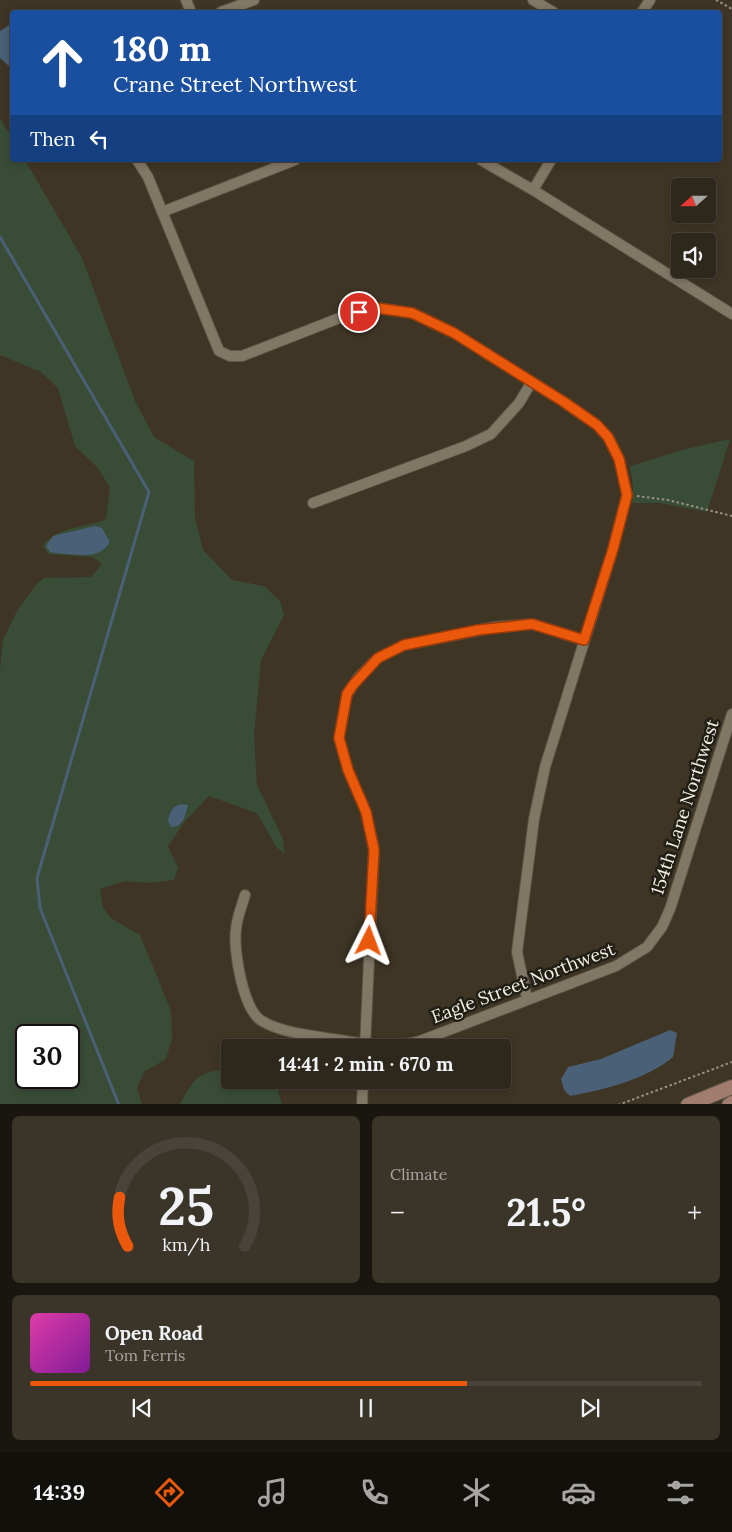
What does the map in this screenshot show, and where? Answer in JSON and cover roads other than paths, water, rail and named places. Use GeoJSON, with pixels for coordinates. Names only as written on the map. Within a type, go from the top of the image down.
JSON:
{"type":"FeatureCollection","features":[{"type":"Feature","properties":{"kind":"main road"},"geometry":{"type":"LineString","coordinates":[[688,1104],[732,1087]]}},
{"type":"Feature","properties":{"kind":"street"},"geometry":{"type":"LineString","coordinates":[[226,10],[254,0]]}},
{"type":"Feature","properties":{"kind":"street"},"geometry":{"type":"LineString","coordinates":[[533,0],[550,10]]}},
{"type":"Feature","properties":{"kind":"street"},"geometry":{"type":"LineString","coordinates":[[138,162],[148,177],[202,314],[220,352],[230,356],[242,356],[342,317],[377,308],[412,313],[454,333],[589,419],[608,437],[619,459],[627,495],[613,549],[546,766],[534,819],[517,952],[527,999]]}},
{"type":"Feature","properties":{"kind":"street"},"geometry":{"type":"LineString","coordinates":[[162,212],[290,162]]}},
{"type":"Feature","properties":{"kind":"street"},"geometry":{"type":"LineString","coordinates":[[484,162],[533,190],[732,314]]}},
{"type":"Feature","properties":{"kind":"street"},"geometry":{"type":"LineString","coordinates":[[533,190],[550,162]]}},
{"type":"Feature","properties":{"kind":"street"},"geometry":{"type":"LineString","coordinates":[[313,503],[466,446],[491,434],[519,403],[531,383]]}},
{"type":"Feature","properties":{"kind":"street"},"geometry":{"type":"LineString","coordinates":[[365,1039],[374,850],[366,812],[348,770],[339,738],[347,694],[359,677],[378,658],[404,645],[496,627],[532,624],[584,640]]}},
{"type":"Feature","properties":{"kind":"street","name":"154th Lane Northwest"},"geometry":{"type":"LineString","coordinates":[[670,909],[732,714]]}},
{"type":"Feature","properties":{"kind":"street","name":"Eagle Street Northwest"},"geometry":{"type":"LineString","coordinates":[[245,895],[236,928],[235,948],[249,1006],[262,1021],[291,1031],[330,1039]]}},
{"type":"Feature","properties":{"kind":"street","name":"Eagle Street Northwest"},"geometry":{"type":"LineString","coordinates":[[423,1039],[616,966],[647,947],[662,927],[670,909]]}},
{"type":"Feature","properties":{"kind":"street"},"geometry":{"type":"LineString","coordinates":[[362,1104],[363,1089]]}},
{"type":"Feature","properties":{"kind":"water"},"geometry":{"type":"Polygon","coordinates":[[[10,24],[10,67],[0,58],[0,31],[10,24]]]}},
{"type":"Feature","properties":{"kind":"water"},"geometry":{"type":"Polygon","coordinates":[[[95,526],[102,528],[110,542],[100,552],[86,555],[55,553],[50,552],[46,546],[53,536],[95,526]]]}},
{"type":"Feature","properties":{"kind":"water"},"geometry":{"type":"Polygon","coordinates":[[[181,804],[188,805],[184,819],[178,826],[171,827],[168,821],[171,812],[175,806],[181,804]]]}},
{"type":"Feature","properties":{"kind":"water"},"geometry":{"type":"Polygon","coordinates":[[[670,1030],[677,1033],[673,1057],[651,1072],[624,1083],[583,1094],[570,1096],[564,1090],[561,1079],[568,1067],[601,1059],[670,1030]]]}},
{"type":"Feature","properties":{"kind":"waterway"},"geometry":{"type":"LineString","coordinates":[[0,237],[149,492],[37,878],[40,908],[119,1104]]}}]}
